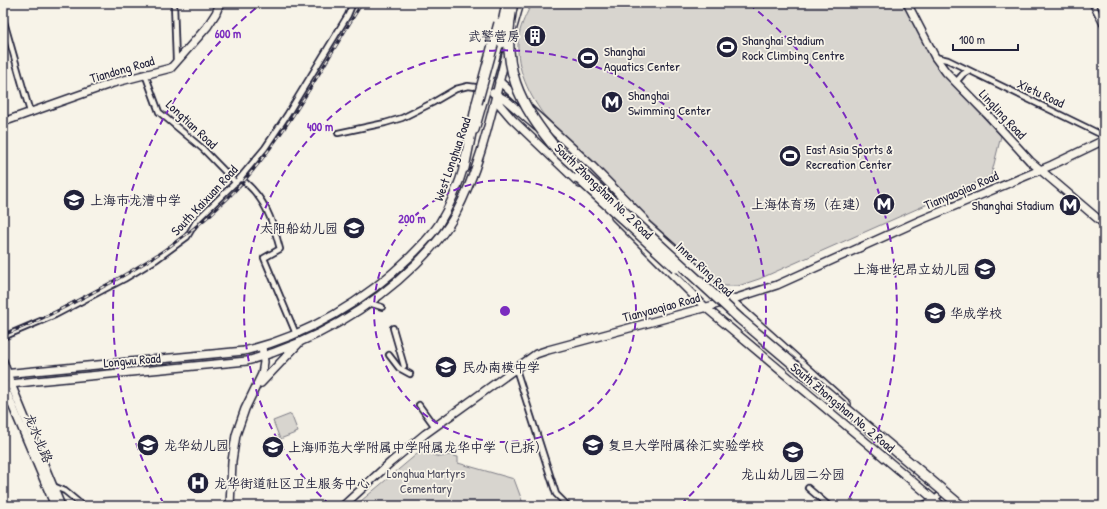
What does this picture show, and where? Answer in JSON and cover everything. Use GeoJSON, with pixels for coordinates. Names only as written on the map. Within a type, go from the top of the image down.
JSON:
{"type":"FeatureCollection","features":[{"type":"Feature","properties":{"kind":"highway"},"geometry":{"type":"LineString","coordinates":[[464,168],[477,103],[506,3]]}},
{"type":"Feature","properties":{"kind":"highway","name":"Inner Ring Road"},"geometry":{"type":"LineString","coordinates":[[506,3],[502,36],[508,77],[523,114],[546,146],[623,220],[735,321],[952,506]]}},
{"type":"Feature","properties":{"kind":"highway","name":"Inner Ring Road"},"geometry":{"type":"LineString","coordinates":[[514,3],[509,25],[510,65],[518,89],[529,113],[537,126],[559,152],[740,319],[962,506]]}},
{"type":"Feature","properties":{"kind":"highway"},"geometry":{"type":"LineString","coordinates":[[583,174],[593,178],[693,267]]}},
{"type":"Feature","properties":{"kind":"main road","name":"Tiandong Road"},"geometry":{"type":"LineString","coordinates":[[3,122],[113,83],[168,69],[176,63],[207,27],[220,3]]}},
{"type":"Feature","properties":{"kind":"main road"},"geometry":{"type":"LineString","coordinates":[[514,3],[505,25],[486,88],[506,100],[679,260],[693,267]]}},
{"type":"Feature","properties":{"kind":"main road","name":"West Longhua Road"},"geometry":{"type":"LineString","coordinates":[[264,356],[299,343],[350,316],[380,296],[408,272],[432,248],[447,230],[465,194],[478,162],[520,3]]}},
{"type":"Feature","properties":{"kind":"main road","name":"Lingling Road"},"geometry":{"type":"LineString","coordinates":[[907,3],[936,57],[946,72],[1040,170],[1104,224]]}},
{"type":"Feature","properties":{"kind":"main road","name":"South Zhongshan No. 2 Road"},"geometry":{"type":"LineString","coordinates":[[499,81],[592,166],[645,220],[683,254],[693,267],[904,455],[966,506]]}},
{"type":"Feature","properties":{"kind":"main road","name":"West Longhua Road"},"geometry":{"type":"LineString","coordinates":[[262,347],[296,334],[321,322],[376,287],[426,242],[447,210],[464,168],[486,88]]}},
{"type":"Feature","properties":{"kind":"main road","name":"South Zhongshan No. 2 Road"},"geometry":{"type":"LineString","coordinates":[[496,94],[500,105],[512,119],[706,307],[942,506]]}},
{"type":"Feature","properties":{"kind":"main road","name":"Tianyaoqiao Road"},"geometry":{"type":"LineString","coordinates":[[343,506],[391,462],[435,427],[536,354],[731,300],[793,279],[928,217],[1040,170],[1104,140]]}},
{"type":"Feature","properties":{"kind":"main road"},"geometry":{"type":"LineString","coordinates":[[256,389],[299,343]]}},
{"type":"Feature","properties":{"kind":"main road"},"geometry":{"type":"LineString","coordinates":[[230,506],[232,461],[236,435],[245,409],[262,374],[264,356],[262,347]]}},
{"type":"Feature","properties":{"kind":"main road","name":"Longwu Road"},"geometry":{"type":"LineString","coordinates":[[5,373],[244,351],[262,347]]}},
{"type":"Feature","properties":{"kind":"main road","name":"Longwu Road"},"geometry":{"type":"LineString","coordinates":[[5,385],[247,361],[264,356]]}},
{"type":"Feature","properties":{"kind":"main road"},"geometry":{"type":"LineString","coordinates":[[3,361],[5,385],[50,487],[61,506]]}},
{"type":"Feature","properties":{"kind":"main road"},"geometry":{"type":"LineString","coordinates":[[50,487],[54,503]]}},
{"type":"Feature","properties":{"kind":"street"},"geometry":{"type":"LineString","coordinates":[[174,3],[176,63]]}},
{"type":"Feature","properties":{"kind":"street","name":"South Kaixuan Road"},"geometry":{"type":"LineString","coordinates":[[3,337],[55,315],[124,279],[157,259],[187,237],[199,217],[236,183],[265,148],[287,116],[354,3]]}},
{"type":"Feature","properties":{"kind":"street"},"geometry":{"type":"LineString","coordinates":[[1092,3],[1104,26]]}},
{"type":"Feature","properties":{"kind":"street"},"geometry":{"type":"LineString","coordinates":[[3,18],[30,112]]}},
{"type":"Feature","properties":{"kind":"street","name":"Xietu Road"},"geometry":{"type":"LineString","coordinates":[[936,57],[948,60],[1104,136]]}},
{"type":"Feature","properties":{"kind":"street"},"geometry":{"type":"LineString","coordinates":[[956,82],[968,71]]}},
{"type":"Feature","properties":{"kind":"street","name":"Longtian Road"},"geometry":{"type":"LineString","coordinates":[[145,74],[159,112],[203,149],[236,183]]}},
{"type":"Feature","properties":{"kind":"street"},"geometry":{"type":"LineString","coordinates":[[338,133],[385,124],[402,118],[456,89],[468,86],[486,88]]}},
{"type":"Feature","properties":{"kind":"street"},"geometry":{"type":"LineString","coordinates":[[240,178],[256,191],[271,218],[280,249],[264,258],[296,334]]}},
{"type":"Feature","properties":{"kind":"street"},"geometry":{"type":"LineString","coordinates":[[369,303],[382,307]]}},
{"type":"Feature","properties":{"kind":"street"},"geometry":{"type":"LineString","coordinates":[[393,328],[404,366]]}},
{"type":"Feature","properties":{"kind":"street"},"geometry":{"type":"LineString","coordinates":[[389,355],[399,368],[410,374]]}},
{"type":"Feature","properties":{"kind":"street"},"geometry":{"type":"LineString","coordinates":[[516,369],[556,494],[568,506]]}},
{"type":"Feature","properties":{"kind":"street"},"geometry":{"type":"LineString","coordinates":[[419,405],[435,427]]}},
{"type":"Feature","properties":{"kind":"street"},"geometry":{"type":"LineString","coordinates":[[50,487],[65,491],[82,506]]}},
{"type":"Feature","properties":{"kind":"street"},"geometry":{"type":"LineString","coordinates":[[808,488],[829,506]]}},
{"type":"Feature","properties":{"kind":"street"},"geometry":{"type":"LineString","coordinates":[[921,506],[934,500],[946,489]]}},
{"type":"Feature","properties":{"kind":"street"},"geometry":{"type":"LineString","coordinates":[[619,506],[643,506]]}},
{"type":"Feature","properties":{"kind":"green space","name":"East Asia Sports & Recreation Center"},"geometry":{"type":"Polygon","coordinates":[[[532,3],[904,3],[923,41],[943,74],[1001,136],[991,176],[759,279],[738,286],[722,286],[639,211],[543,114],[527,87],[518,56],[520,31],[532,3]]]}},
{"type":"Feature","properties":{"kind":"green space"},"geometry":{"type":"Polygon","coordinates":[[[291,414],[298,432],[280,439],[273,421],[291,414]]]}},
{"type":"Feature","properties":{"kind":"green space","name":"Longhua Martyrs Cementary"},"geometry":{"type":"Polygon","coordinates":[[[426,453],[440,457],[449,455],[458,457],[458,463],[514,479],[524,506],[355,506],[417,454],[426,453]]]}},
{"type":"Feature","properties":{"kind":"railway"},"geometry":{"type":"LineString","coordinates":[[3,335],[57,311],[130,272],[171,246],[209,216],[243,182],[276,140],[306,95],[362,3]]}},
{"type":"Feature","properties":{"kind":"place","name":"武警营房"},"geometry":{"type":"Point","coordinates":[535,36]}},
{"type":"Feature","properties":{"kind":"place","name":"Shanghai Stadium Rock Climbing Centre"},"geometry":{"type":"Point","coordinates":[727,47]}},
{"type":"Feature","properties":{"kind":"place","name":"Shanghai Aquatics Center"},"geometry":{"type":"Point","coordinates":[588,58]}},
{"type":"Feature","properties":{"kind":"place","name":"Shanghai Swimming Center"},"geometry":{"type":"Point","coordinates":[612,102]}},
{"type":"Feature","properties":{"kind":"place","name":"East Asia Sports & Recreation Center"},"geometry":{"type":"Point","coordinates":[790,156]}},
{"type":"Feature","properties":{"kind":"place","name":"上海市龙漕中学"},"geometry":{"type":"Point","coordinates":[74,200]}},
{"type":"Feature","properties":{"kind":"place","name":"上海体育场（在建）"},"geometry":{"type":"Point","coordinates":[884,204]}},
{"type":"Feature","properties":{"kind":"place","name":"Shanghai Stadium"},"geometry":{"type":"Point","coordinates":[1070,205]}},
{"type":"Feature","properties":{"kind":"place","name":"太阳船幼儿园"},"geometry":{"type":"Point","coordinates":[354,228]}},
{"type":"Feature","properties":{"kind":"place","name":"上海世纪昂立幼儿园"},"geometry":{"type":"Point","coordinates":[985,269]}},
{"type":"Feature","properties":{"kind":"place","name":"华成学校"},"geometry":{"type":"Point","coordinates":[935,313]}},
{"type":"Feature","properties":{"kind":"place","name":"民办南模中学"},"geometry":{"type":"Point","coordinates":[446,367]}},
{"type":"Feature","properties":{"kind":"place","name":"龙华幼儿园"},"geometry":{"type":"Point","coordinates":[148,445]}},
{"type":"Feature","properties":{"kind":"place","name":"复旦大学附属徐汇实验学校"},"geometry":{"type":"Point","coordinates":[593,445]}},
{"type":"Feature","properties":{"kind":"place","name":"上海师范大学附属中学附属龙华中学（已拆）"},"geometry":{"type":"Point","coordinates":[273,447]}},
{"type":"Feature","properties":{"kind":"place","name":"龙山幼儿园二分园"},"geometry":{"type":"Point","coordinates":[793,452]}},
{"type":"Feature","properties":{"kind":"place","name":"龙华街道社区卫生服务中心"},"geometry":{"type":"Point","coordinates":[198,483]}}]}
